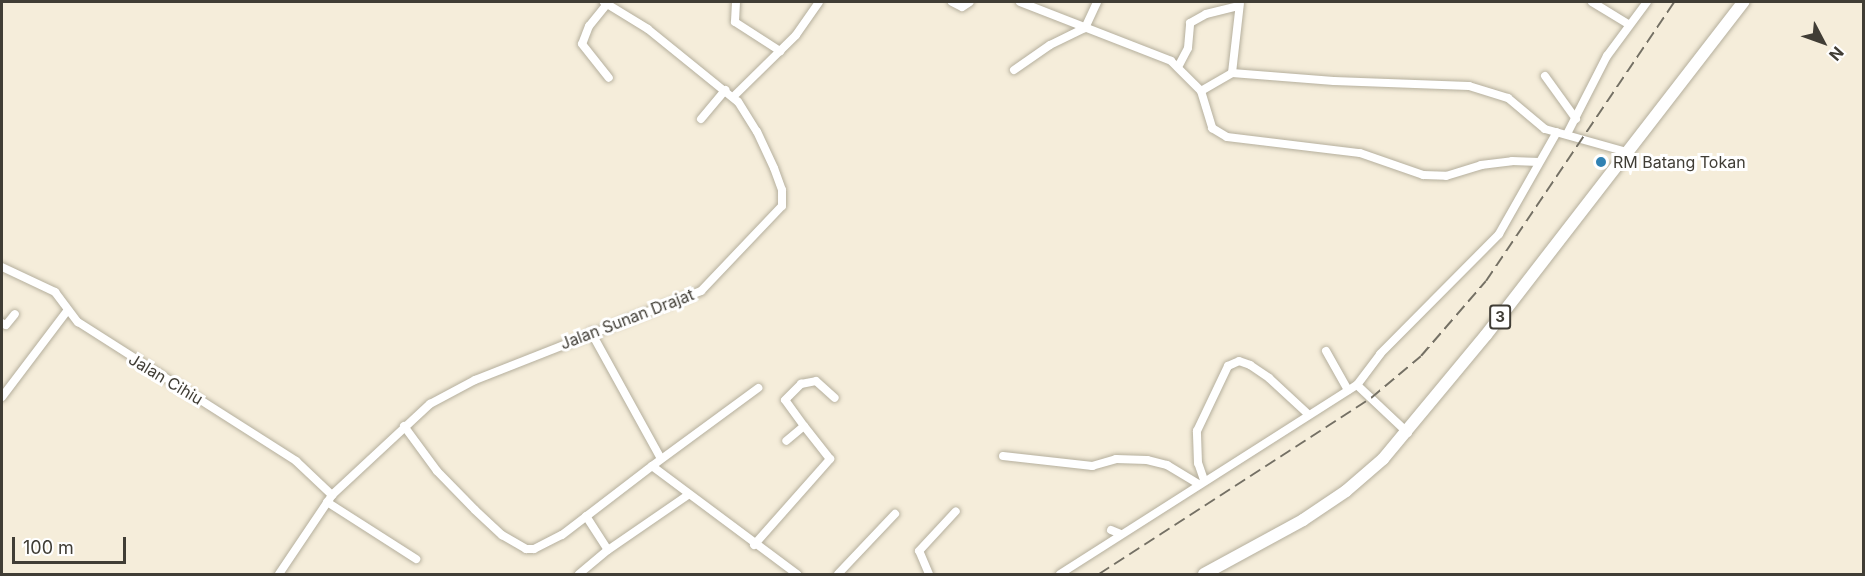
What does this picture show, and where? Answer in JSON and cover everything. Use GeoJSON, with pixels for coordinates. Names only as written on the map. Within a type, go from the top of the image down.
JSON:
{"type":"FeatureCollection","features":[{"type":"Feature","properties":{"kind":"highway","name":"3"},"geometry":{"type":"LineString","coordinates":[[1204,574],[1303,520],[1346,491],[1408,433],[1743,2]]}},
{"type":"Feature","properties":{"kind":"street"},"geometry":{"type":"LineString","coordinates":[[736,2],[735,21],[780,51]]}},
{"type":"Feature","properties":{"kind":"street"},"geometry":{"type":"LineString","coordinates":[[733,97],[780,51],[819,2]]}},
{"type":"Feature","properties":{"kind":"street"},"geometry":{"type":"LineString","coordinates":[[952,2],[962,7],[970,2]]}},
{"type":"Feature","properties":{"kind":"street"},"geometry":{"type":"LineString","coordinates":[[1020,2],[1163,57],[1178,67],[1201,91],[1212,128],[1227,137],[1360,153],[1398,169],[1423,175],[1446,176],[1481,165],[1512,161],[1539,162]]}},
{"type":"Feature","properties":{"kind":"street"},"geometry":{"type":"LineString","coordinates":[[1014,70],[1050,45],[1085,28],[1097,2]]}},
{"type":"Feature","properties":{"kind":"street"},"geometry":{"type":"LineString","coordinates":[[1593,2],[1629,24]]}},
{"type":"Feature","properties":{"kind":"street"},"geometry":{"type":"LineString","coordinates":[[1567,134],[1607,56],[1647,2]]}},
{"type":"Feature","properties":{"kind":"street"},"geometry":{"type":"LineString","coordinates":[[605,3],[589,26],[582,44],[609,78]]}},
{"type":"Feature","properties":{"kind":"street","name":"Jalan Sunan Drajat"},"geometry":{"type":"LineString","coordinates":[[279,574],[330,499],[404,426],[450,391],[710,285],[782,206],[782,190],[758,132],[733,97],[648,29],[605,3]]}},
{"type":"Feature","properties":{"kind":"street"},"geometry":{"type":"LineString","coordinates":[[1178,67],[1188,48],[1190,23],[1206,14],[1239,4],[1232,73]]}},
{"type":"Feature","properties":{"kind":"street"},"geometry":{"type":"LineString","coordinates":[[1201,91],[1232,73],[1334,81],[1469,86],[1508,98],[1540,127],[1627,152]]}},
{"type":"Feature","properties":{"kind":"street"},"geometry":{"type":"LineString","coordinates":[[1545,76],[1576,119]]}},
{"type":"Feature","properties":{"kind":"street"},"geometry":{"type":"LineString","coordinates":[[701,120],[725,90]]}},
{"type":"Feature","properties":{"kind":"street"},"geometry":{"type":"LineString","coordinates":[[1060,574],[1201,482],[1357,385],[1380,354],[1490,245],[1557,132]]}},
{"type":"Feature","properties":{"kind":"street","name":"Jalan Cihiu"},"geometry":{"type":"LineString","coordinates":[[2,267],[55,292],[67,311],[119,351],[296,461],[330,499],[416,559]]}},
{"type":"Feature","properties":{"kind":"street"},"geometry":{"type":"LineString","coordinates":[[2,397],[67,311]]}},
{"type":"Feature","properties":{"kind":"street"},"geometry":{"type":"LineString","coordinates":[[2,323],[6,325],[15,314]]}},
{"type":"Feature","properties":{"kind":"street"},"geometry":{"type":"LineString","coordinates":[[591,332],[660,457]]}},
{"type":"Feature","properties":{"kind":"street"},"geometry":{"type":"LineString","coordinates":[[1326,351],[1348,390]]}},
{"type":"Feature","properties":{"kind":"street"},"geometry":{"type":"LineString","coordinates":[[1201,482],[1197,431],[1228,366],[1244,362],[1264,374],[1309,415]]}},
{"type":"Feature","properties":{"kind":"street"},"geometry":{"type":"LineString","coordinates":[[754,545],[830,459],[785,400],[801,384],[816,381],[835,398]]}},
{"type":"Feature","properties":{"kind":"street"},"geometry":{"type":"LineString","coordinates":[[1357,385],[1408,433]]}},
{"type":"Feature","properties":{"kind":"street"},"geometry":{"type":"LineString","coordinates":[[404,426],[437,471],[475,510],[522,547],[530,550],[543,546],[586,516],[652,466],[660,457],[758,388]]}},
{"type":"Feature","properties":{"kind":"street"},"geometry":{"type":"LineString","coordinates":[[786,441],[804,426]]}},
{"type":"Feature","properties":{"kind":"street"},"geometry":{"type":"LineString","coordinates":[[1003,456],[1092,466],[1116,459],[1147,460],[1167,465],[1201,482]]}},
{"type":"Feature","properties":{"kind":"street"},"geometry":{"type":"LineString","coordinates":[[652,466],[754,545],[797,574]]}},
{"type":"Feature","properties":{"kind":"street"},"geometry":{"type":"LineString","coordinates":[[579,574],[608,550],[688,495]]}},
{"type":"Feature","properties":{"kind":"street"},"geometry":{"type":"LineString","coordinates":[[929,574],[919,551],[956,511]]}},
{"type":"Feature","properties":{"kind":"street"},"geometry":{"type":"LineString","coordinates":[[838,574],[895,514]]}},
{"type":"Feature","properties":{"kind":"street"},"geometry":{"type":"LineString","coordinates":[[586,516],[608,550]]}},
{"type":"Feature","properties":{"kind":"street"},"geometry":{"type":"LineString","coordinates":[[1111,530],[1121,534]]}},
{"type":"Feature","properties":{"kind":"railway"},"geometry":{"type":"LineString","coordinates":[[1099,574],[1371,398],[1421,356],[1486,281],[1674,2]]}},
{"type":"Feature","properties":{"kind":"place","name":"RM Batang Tokan"},"geometry":{"type":"Point","coordinates":[1601,162]}}]}
